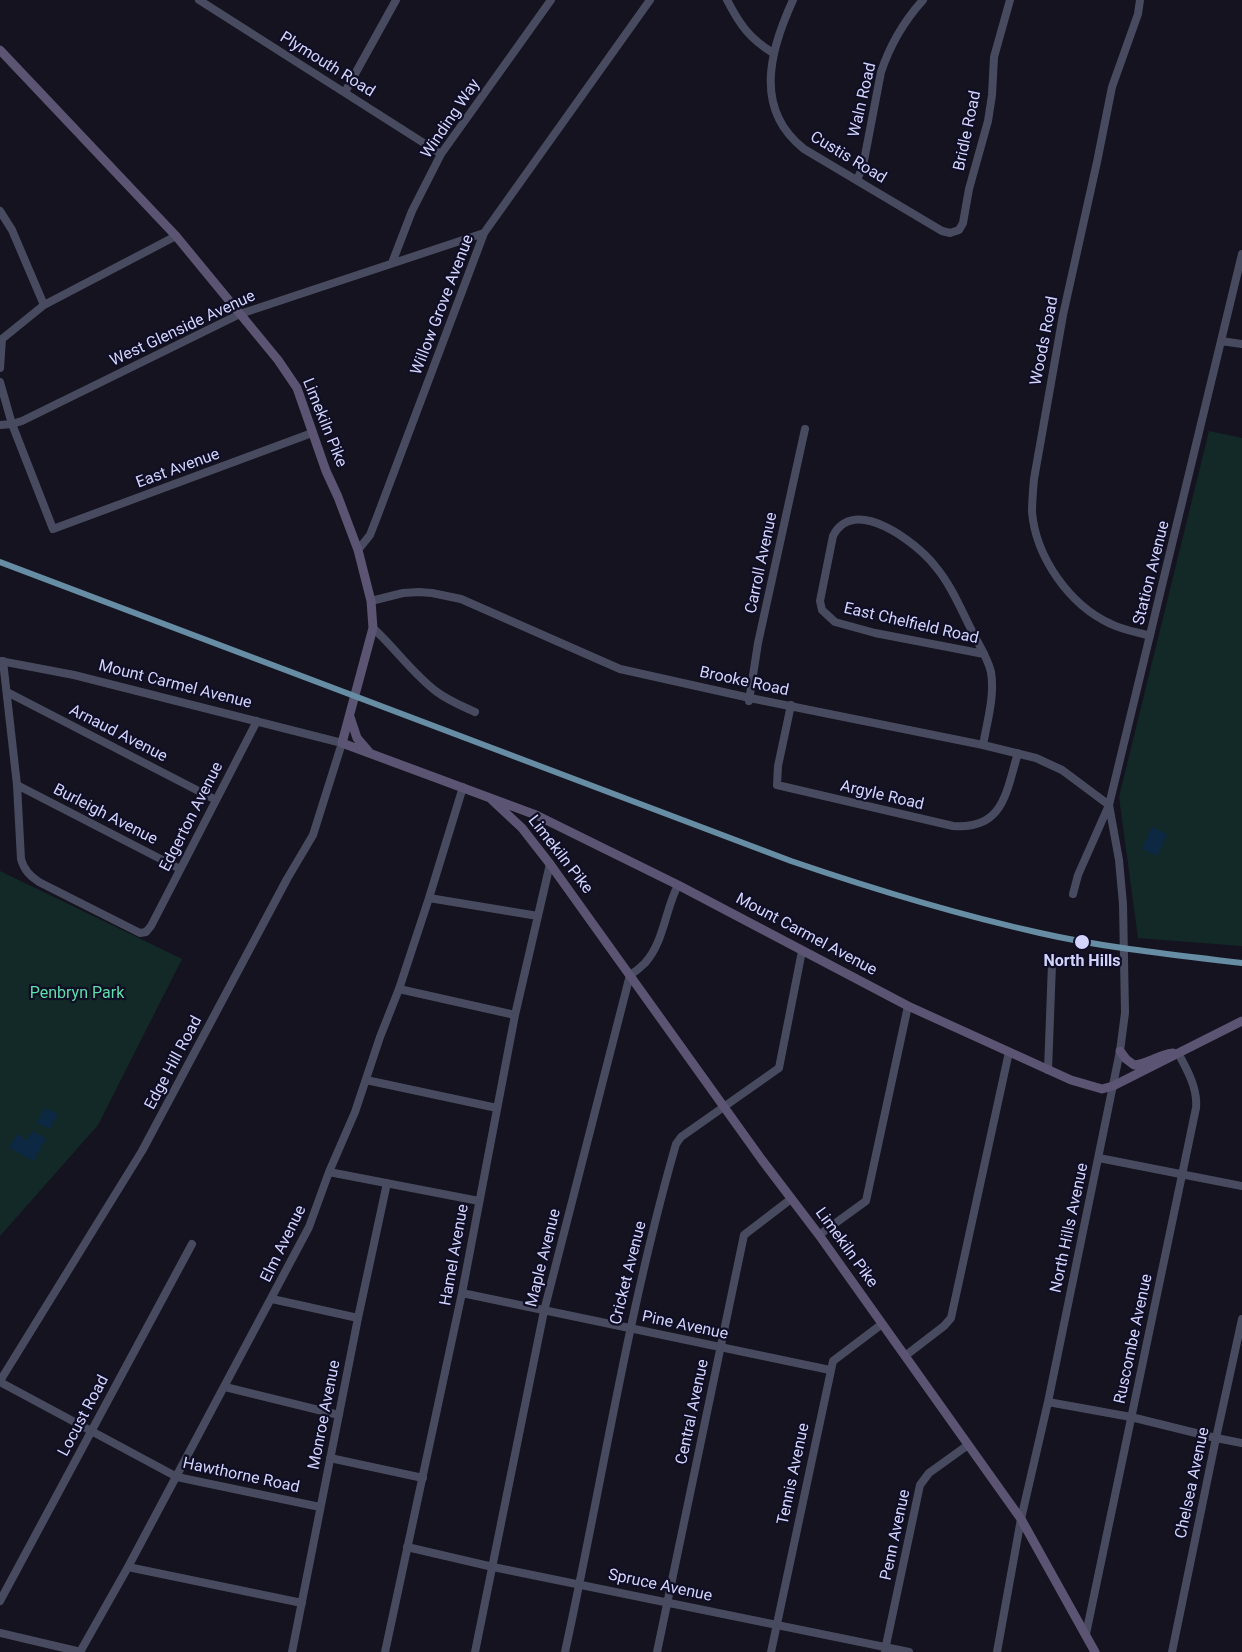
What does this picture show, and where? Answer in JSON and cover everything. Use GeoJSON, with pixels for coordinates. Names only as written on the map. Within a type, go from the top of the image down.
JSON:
{"type":"FeatureCollection","features":[{"type":"Feature","properties":{"kind":"main road","name":"Limekiln Pike"},"geometry":{"type":"LineString","coordinates":[[0,50],[176,236],[278,360],[297,388],[326,471],[358,550],[371,601],[373,628],[342,743],[488,796],[522,828],[819,1235],[1021,1519],[1095,1652]]}},
{"type":"Feature","properties":{"kind":"main road"},"geometry":{"type":"LineString","coordinates":[[350,714],[357,738],[371,754]]}},
{"type":"Feature","properties":{"kind":"main road","name":"Mount Carmel Avenue"},"geometry":{"type":"LineString","coordinates":[[488,796],[536,815],[678,885],[908,1006],[1048,1070],[1095,1087],[1105,1089],[1113,1086]]}},
{"type":"Feature","properties":{"kind":"main road"},"geometry":{"type":"LineString","coordinates":[[1113,1086],[1242,1021]]}},
{"type":"Feature","properties":{"kind":"main road"},"geometry":{"type":"LineString","coordinates":[[1120,1051],[1134,1065],[1140,1065],[1161,1054],[1178,1053]]}},
{"type":"Feature","properties":{"kind":"street","name":"Plymouth Road"},"geometry":{"type":"LineString","coordinates":[[199,0],[441,154]]}},
{"type":"Feature","properties":{"kind":"street"},"geometry":{"type":"LineString","coordinates":[[345,92],[396,0]]}},
{"type":"Feature","properties":{"kind":"street","name":"Winding Way"},"geometry":{"type":"LineString","coordinates":[[392,263],[412,211],[441,154],[551,0]]}},
{"type":"Feature","properties":{"kind":"street","name":"Willow Grove Avenue"},"geometry":{"type":"LineString","coordinates":[[358,550],[370,535],[484,233],[650,0]]}},
{"type":"Feature","properties":{"kind":"street"},"geometry":{"type":"LineString","coordinates":[[728,0],[745,31],[757,43],[773,53]]}},
{"type":"Feature","properties":{"kind":"street","name":"Custis Road"},"geometry":{"type":"LineString","coordinates":[[794,0],[773,53],[770,80],[772,100],[784,127],[796,143],[804,149],[942,231],[950,233],[957,231]]}},
{"type":"Feature","properties":{"kind":"street","name":"Waln Road"},"geometry":{"type":"LineString","coordinates":[[857,180],[863,166],[885,60],[905,22],[922,0]]}},
{"type":"Feature","properties":{"kind":"street","name":"Bridle Road"},"geometry":{"type":"LineString","coordinates":[[957,231],[963,223],[969,189],[988,121],[994,57],[1010,0]]}},
{"type":"Feature","properties":{"kind":"street","name":"Woods Road"},"geometry":{"type":"LineString","coordinates":[[1140,0],[1138,14],[1112,87],[1064,315],[1034,479],[1032,502],[1035,524],[1047,561],[1071,595],[1110,624],[1150,636]]}},
{"type":"Feature","properties":{"kind":"street"},"geometry":{"type":"LineString","coordinates":[[0,211],[12,230],[45,305]]}},
{"type":"Feature","properties":{"kind":"street","name":"West Glenside Avenue"},"geometry":{"type":"LineString","coordinates":[[0,425],[22,421],[240,314],[484,233]]}},
{"type":"Feature","properties":{"kind":"street"},"geometry":{"type":"LineString","coordinates":[[0,368],[1,338],[45,305],[176,236]]}},
{"type":"Feature","properties":{"kind":"street","name":"Station Avenue"},"geometry":{"type":"LineString","coordinates":[[1073,894],[1078,875],[1109,805],[1242,254]]}},
{"type":"Feature","properties":{"kind":"street"},"geometry":{"type":"LineString","coordinates":[[1221,341],[1242,344]]}},
{"type":"Feature","properties":{"kind":"street"},"geometry":{"type":"LineString","coordinates":[[0,382],[12,424]]}},
{"type":"Feature","properties":{"kind":"street","name":"East Avenue"},"geometry":{"type":"LineString","coordinates":[[12,424],[53,529],[312,433]]}},
{"type":"Feature","properties":{"kind":"street","name":"Carroll Avenue"},"geometry":{"type":"LineString","coordinates":[[749,700],[758,643],[805,429]]}},
{"type":"Feature","properties":{"kind":"street","name":"East Chelfield Road"},"geometry":{"type":"LineString","coordinates":[[857,519],[877,524],[910,543],[933,564],[945,579],[984,654],[835,622],[822,609],[820,601],[833,536],[837,529],[850,520],[857,519]]}},
{"type":"Feature","properties":{"kind":"street","name":"Brooke Road"},"geometry":{"type":"LineString","coordinates":[[371,601],[403,593],[425,592],[447,595],[461,599],[620,669],[749,700],[791,705],[1018,753],[1062,770],[1109,805]]}},
{"type":"Feature","properties":{"kind":"street"},"geometry":{"type":"LineString","coordinates":[[373,628],[431,688],[447,700],[475,712]]}},
{"type":"Feature","properties":{"kind":"street"},"geometry":{"type":"LineString","coordinates":[[983,745],[993,687],[984,654]]}},
{"type":"Feature","properties":{"kind":"street"},"geometry":{"type":"LineString","coordinates":[[2,661],[17,785]]}},
{"type":"Feature","properties":{"kind":"street","name":"Mount Carmel Avenue"},"geometry":{"type":"LineString","coordinates":[[2,661],[74,675],[342,743]]}},
{"type":"Feature","properties":{"kind":"street","name":"Arnaud Avenue"},"geometry":{"type":"LineString","coordinates":[[7,692],[216,800]]}},
{"type":"Feature","properties":{"kind":"street","name":"Argyle Road"},"geometry":{"type":"LineString","coordinates":[[791,705],[778,766],[777,785],[953,826],[975,825],[993,816],[1006,792],[1018,753]]}},
{"type":"Feature","properties":{"kind":"street","name":"Edgerton Avenue"},"geometry":{"type":"LineString","coordinates":[[17,785],[21,859],[27,872],[39,882],[134,931],[146,932],[257,721]]}},
{"type":"Feature","properties":{"kind":"street","name":"Edge Hill Road"},"geometry":{"type":"LineString","coordinates":[[0,1382],[142,1151],[280,891],[313,835],[342,743]]}},
{"type":"Feature","properties":{"kind":"street","name":"Burleigh Avenue"},"geometry":{"type":"LineString","coordinates":[[17,785],[180,868]]}},
{"type":"Feature","properties":{"kind":"street","name":"Elm Avenue"},"geometry":{"type":"LineString","coordinates":[[81,1652],[177,1478],[309,1227],[329,1172],[355,1112],[399,989],[463,787]]}},
{"type":"Feature","properties":{"kind":"street","name":"North Hills Avenue"},"geometry":{"type":"LineString","coordinates":[[997,1652],[1021,1519],[1048,1402],[1120,1051],[1125,1004],[1122,894],[1119,860],[1109,805]]}},
{"type":"Feature","properties":{"kind":"street","name":"Hamel Avenue"},"geometry":{"type":"LineString","coordinates":[[385,1652],[462,1293],[515,1015],[550,864]]}},
{"type":"Feature","properties":{"kind":"street"},"geometry":{"type":"LineString","coordinates":[[630,975],[643,966],[657,945],[671,898],[678,885]]}},
{"type":"Feature","properties":{"kind":"street"},"geometry":{"type":"LineString","coordinates":[[429,898],[538,916]]}},
{"type":"Feature","properties":{"kind":"street","name":"Cricket Avenue"},"geometry":{"type":"LineString","coordinates":[[565,1652],[630,1327],[676,1144],[681,1137],[779,1068],[802,951]]}},
{"type":"Feature","properties":{"kind":"street"},"geometry":{"type":"LineString","coordinates":[[1048,1070],[1052,964]]}},
{"type":"Feature","properties":{"kind":"street","name":"Maple Avenue"},"geometry":{"type":"LineString","coordinates":[[475,1652],[544,1311],[630,975]]}},
{"type":"Feature","properties":{"kind":"street"},"geometry":{"type":"LineString","coordinates":[[399,989],[515,1015]]}},
{"type":"Feature","properties":{"kind":"street"},"geometry":{"type":"LineString","coordinates":[[819,1235],[866,1201],[908,1006]]}},
{"type":"Feature","properties":{"kind":"street"},"geometry":{"type":"LineString","coordinates":[[906,1356],[951,1318],[1009,1052]]}},
{"type":"Feature","properties":{"kind":"street","name":"Ruscombe Avenue"},"geometry":{"type":"LineString","coordinates":[[1086,1634],[1197,1101],[1195,1089],[1178,1053]]}},
{"type":"Feature","properties":{"kind":"street"},"geometry":{"type":"LineString","coordinates":[[366,1080],[497,1108]]}},
{"type":"Feature","properties":{"kind":"street"},"geometry":{"type":"LineString","coordinates":[[1099,1158],[1242,1186]]}},
{"type":"Feature","properties":{"kind":"street"},"geometry":{"type":"LineString","coordinates":[[329,1172],[479,1201]]}},
{"type":"Feature","properties":{"kind":"street","name":"Monroe Avenue"},"geometry":{"type":"LineString","coordinates":[[292,1652],[387,1183]]}},
{"type":"Feature","properties":{"kind":"street","name":"Central Avenue"},"geometry":{"type":"LineString","coordinates":[[657,1652],[744,1235],[791,1199]]}},
{"type":"Feature","properties":{"kind":"street","name":"Locust Road"},"geometry":{"type":"LineString","coordinates":[[0,1601],[192,1244]]}},
{"type":"Feature","properties":{"kind":"street","name":"Pine Avenue"},"geometry":{"type":"LineString","coordinates":[[462,1293],[830,1370]]}},
{"type":"Feature","properties":{"kind":"street"},"geometry":{"type":"LineString","coordinates":[[272,1299],[358,1318]]}},
{"type":"Feature","properties":{"kind":"street","name":"Chelsea Avenue"},"geometry":{"type":"LineString","coordinates":[[1172,1652],[1242,1319]]}},
{"type":"Feature","properties":{"kind":"street"},"geometry":{"type":"LineString","coordinates":[[830,1370],[833,1361],[882,1324]]}},
{"type":"Feature","properties":{"kind":"street","name":"Tennis Avenue"},"geometry":{"type":"LineString","coordinates":[[771,1652],[830,1370]]}},
{"type":"Feature","properties":{"kind":"street","name":"Hawthorne Road"},"geometry":{"type":"LineString","coordinates":[[0,1382],[177,1478],[320,1507]]}},
{"type":"Feature","properties":{"kind":"street"},"geometry":{"type":"LineString","coordinates":[[225,1387],[339,1415]]}},
{"type":"Feature","properties":{"kind":"street"},"geometry":{"type":"LineString","coordinates":[[1048,1402],[1242,1443]]}},
{"type":"Feature","properties":{"kind":"street","name":"Penn Avenue"},"geometry":{"type":"LineString","coordinates":[[885,1650],[920,1485],[929,1473],[968,1445]]}},
{"type":"Feature","properties":{"kind":"street"},"geometry":{"type":"LineString","coordinates":[[330,1458],[423,1478]]}},
{"type":"Feature","properties":{"kind":"street","name":"Spruce Avenue"},"geometry":{"type":"LineString","coordinates":[[407,1547],[494,1567],[776,1624],[885,1650],[909,1652]]}},
{"type":"Feature","properties":{"kind":"street"},"geometry":{"type":"LineString","coordinates":[[128,1567],[302,1603]]}},
{"type":"Feature","properties":{"kind":"street"},"geometry":{"type":"LineString","coordinates":[[0,1633],[81,1652]]}},
{"type":"Feature","properties":{"kind":"green space"},"geometry":{"type":"Polygon","coordinates":[[[1209,431],[1242,438],[1242,946],[1138,938],[1119,797],[1209,431]]]}},
{"type":"Feature","properties":{"kind":"green space","name":"Penbryn Park"},"geometry":{"type":"Polygon","coordinates":[[[0,871],[182,959],[98,1125],[0,1236],[0,871]]]}},
{"type":"Feature","properties":{"kind":"water"},"geometry":{"type":"Polygon","coordinates":[[[1152,827],[1167,834],[1157,856],[1142,849],[1152,827]]]}},
{"type":"Feature","properties":{"kind":"water"},"geometry":{"type":"Polygon","coordinates":[[[45,1108],[58,1114],[50,1129],[37,1123],[45,1108]]]}},
{"type":"Feature","properties":{"kind":"water"},"geometry":{"type":"Polygon","coordinates":[[[32,1131],[46,1138],[34,1161],[9,1148],[17,1134],[27,1140],[32,1131]]]}},
{"type":"Feature","properties":{"kind":"transit line"},"geometry":{"type":"LineString","coordinates":[[0,562],[791,861],[914,900],[1008,926],[1140,951],[1242,963]]}},
{"type":"Feature","properties":{"kind":"place","name":"North Hills"},"geometry":{"type":"Point","coordinates":[1082,942]}}]}
